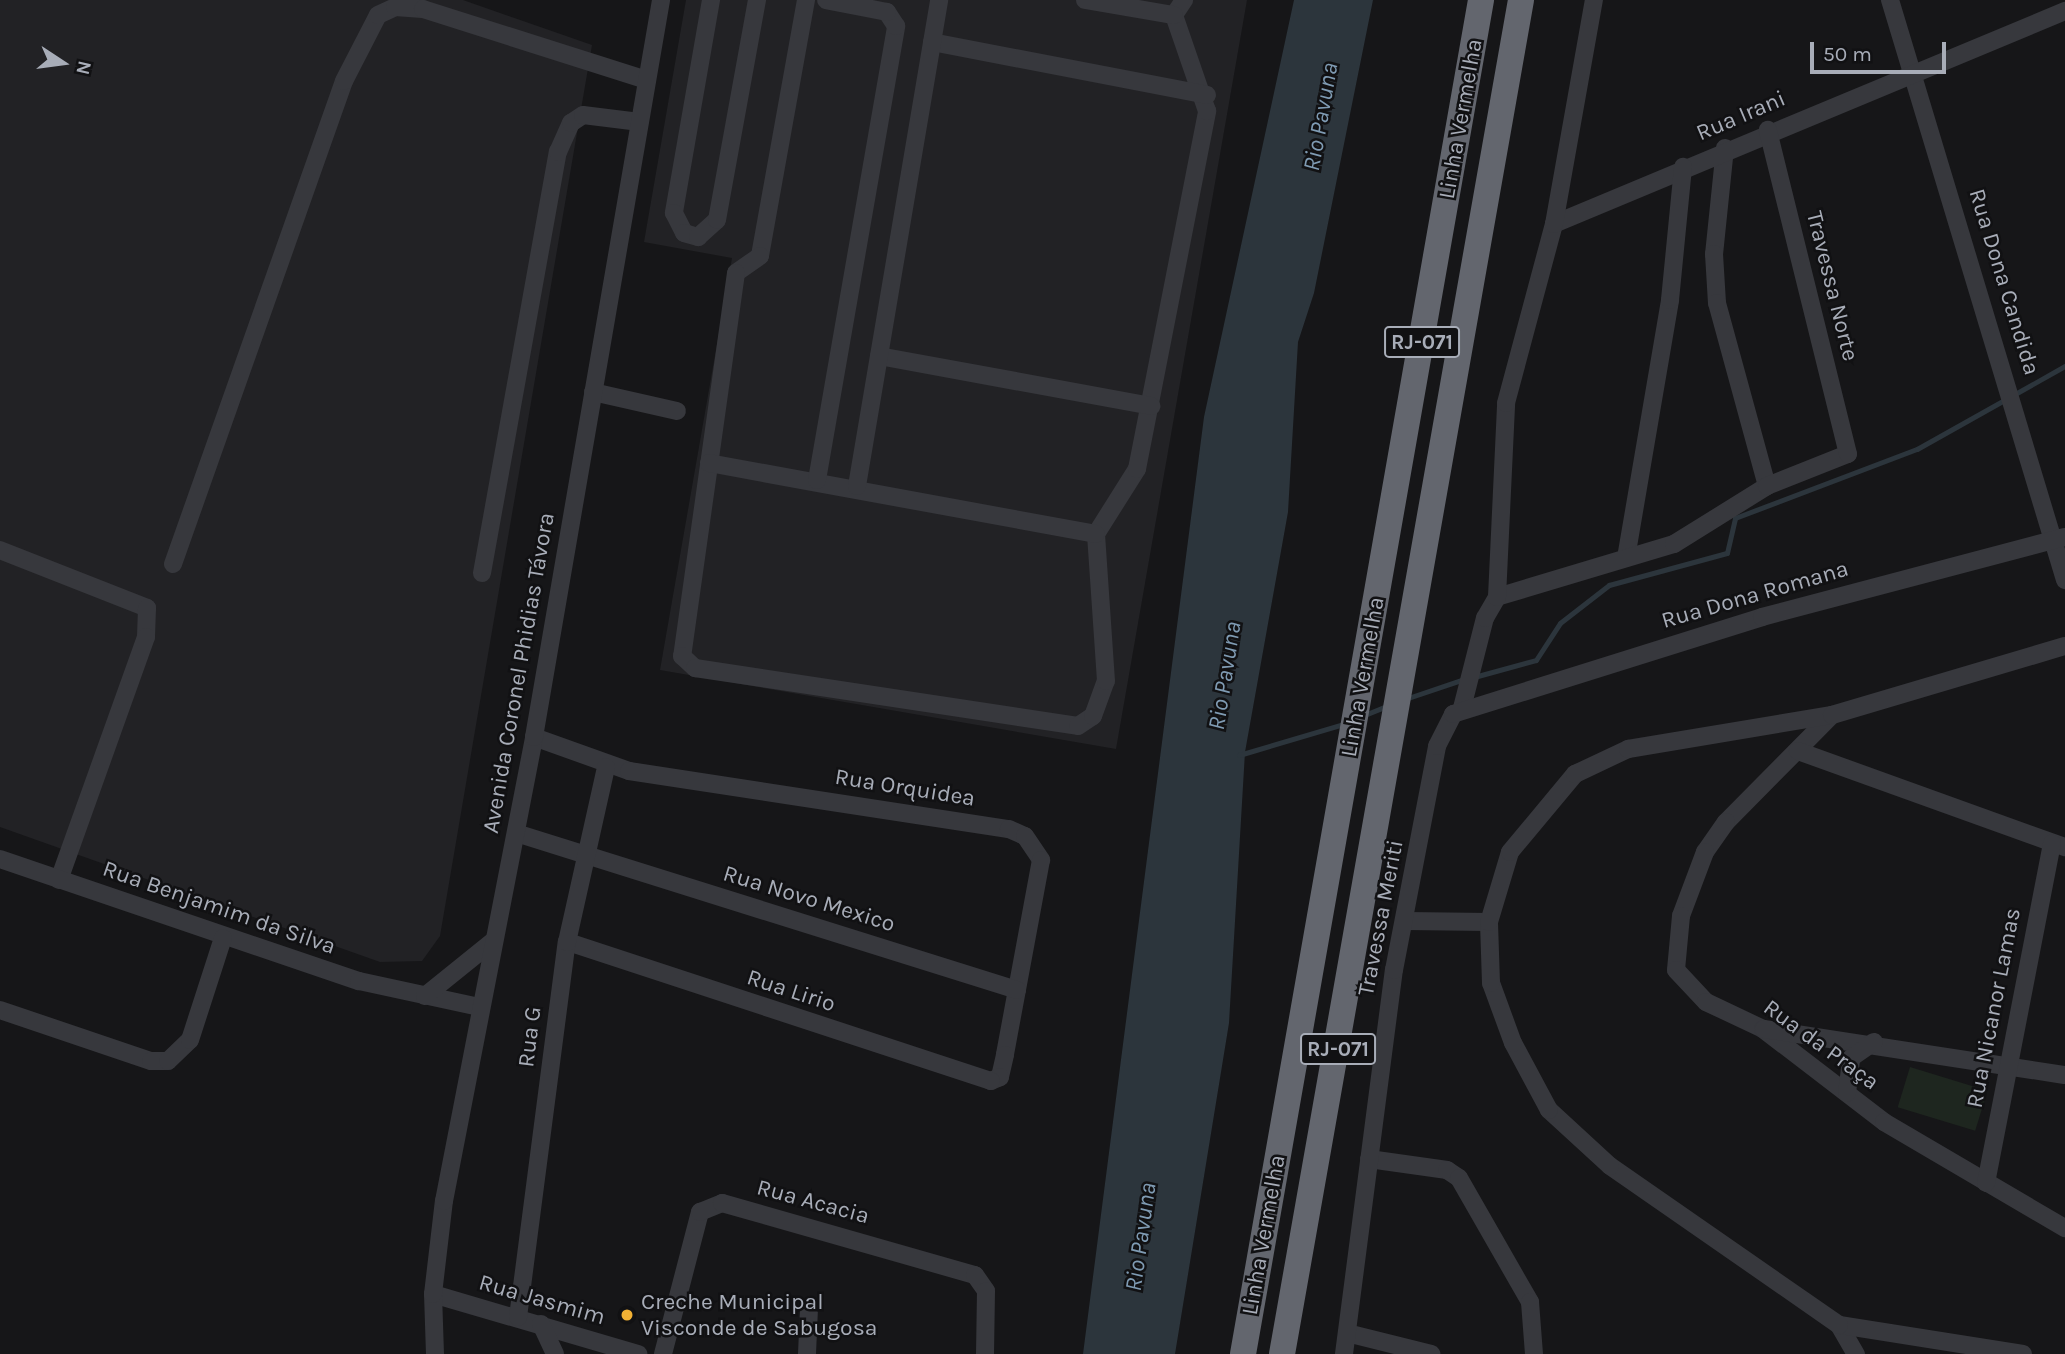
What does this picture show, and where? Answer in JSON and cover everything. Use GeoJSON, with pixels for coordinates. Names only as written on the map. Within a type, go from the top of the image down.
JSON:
{"type":"FeatureCollection","features":[{"type":"Feature","properties":{"kind":"highway","name":"Linha Vermelha"},"geometry":{"type":"LineString","coordinates":[[1243,1354],[1481,0]]}},
{"type":"Feature","properties":{"kind":"highway","name":"Linha Vermelha"},"geometry":{"type":"LineString","coordinates":[[1282,1354],[1521,0]]}},
{"type":"Feature","properties":{"kind":"street","name":"Avenida Coronel Phidias Távora"},"geometry":{"type":"LineString","coordinates":[[435,1354],[433,1294],[479,1007],[534,737],[661,0]]}},
{"type":"Feature","properties":{"kind":"street"},"geometry":{"type":"LineString","coordinates":[[710,0],[674,212],[684,233],[698,237],[717,220],[757,0]]}},
{"type":"Feature","properties":{"kind":"street"},"geometry":{"type":"LineString","coordinates":[[806,0],[760,256],[736,273],[682,656],[695,668],[1087,724],[1105,681],[1108,656],[1096,534],[1137,469],[1151,406],[1207,95],[1174,15]]}},
{"type":"Feature","properties":{"kind":"street"},"geometry":{"type":"LineString","coordinates":[[817,480],[896,26],[887,12],[826,0]]}},
{"type":"Feature","properties":{"kind":"street"},"geometry":{"type":"LineString","coordinates":[[857,486],[939,0]]}},
{"type":"Feature","properties":{"kind":"street"},"geometry":{"type":"LineString","coordinates":[[1085,0],[1174,15]]}},
{"type":"Feature","properties":{"kind":"street"},"geometry":{"type":"LineString","coordinates":[[1174,15],[1184,0]]}},
{"type":"Feature","properties":{"kind":"street","name":"Travessa Meriti"},"geometry":{"type":"LineString","coordinates":[[1345,1354],[1369,1159],[1406,921],[1437,746],[1464,700],[1476,652],[1497,597],[1506,403],[1554,224],[1594,0]]}},
{"type":"Feature","properties":{"kind":"street","name":"Rua Dona Candida"},"geometry":{"type":"LineString","coordinates":[[1890,0],[2057,539],[2065,580]]}},
{"type":"Feature","properties":{"kind":"street"},"geometry":{"type":"LineString","coordinates":[[173,564],[228,424],[344,81],[378,15],[395,7],[423,9],[647,80]]}},
{"type":"Feature","properties":{"kind":"street","name":"Rua Irani"},"geometry":{"type":"LineString","coordinates":[[1554,224],[1725,148],[1913,74],[2065,10]]}},
{"type":"Feature","properties":{"kind":"street"},"geometry":{"type":"LineString","coordinates":[[932,42],[1207,95]]}},
{"type":"Feature","properties":{"kind":"street"},"geometry":{"type":"LineString","coordinates":[[482,573],[558,152],[583,115],[640,122]]}},
{"type":"Feature","properties":{"kind":"street","name":"Travessa Norte"},"geometry":{"type":"LineString","coordinates":[[1767,486],[1847,454],[1768,130]]}},
{"type":"Feature","properties":{"kind":"street"},"geometry":{"type":"LineString","coordinates":[[1497,597],[1674,544],[1767,486],[1717,303],[1714,254],[1725,148]]}},
{"type":"Feature","properties":{"kind":"street"},"geometry":{"type":"LineString","coordinates":[[1626,558],[1670,300],[1682,167]]}},
{"type":"Feature","properties":{"kind":"street"},"geometry":{"type":"LineString","coordinates":[[879,356],[1151,406]]}},
{"type":"Feature","properties":{"kind":"street"},"geometry":{"type":"LineString","coordinates":[[593,392],[677,411]]}},
{"type":"Feature","properties":{"kind":"street"},"geometry":{"type":"LineString","coordinates":[[709,463],[857,486],[1096,534]]}},
{"type":"Feature","properties":{"kind":"street","name":"Rua Dona Romana"},"geometry":{"type":"LineString","coordinates":[[1464,700],[2057,539]]}},
{"type":"Feature","properties":{"kind":"street"},"geometry":{"type":"LineString","coordinates":[[0,550],[147,608],[146,637],[59,880]]}},
{"type":"Feature","properties":{"kind":"street"},"geometry":{"type":"LineString","coordinates":[[1856,1354],[1839,1325],[1621,1174],[1549,1110],[1513,1043],[1491,983],[1489,922],[1510,852],[1575,774],[1628,749],[1832,715],[2065,646]]}},
{"type":"Feature","properties":{"kind":"street","name":"Rua da Praça"},"geometry":{"type":"LineString","coordinates":[[1832,715],[1726,822],[1705,852],[1674,946],[1676,970],[1688,988],[1763,1029],[1847,1093],[1986,1183],[2065,1228]]}},
{"type":"Feature","properties":{"kind":"street","name":"Rua Orquidea"},"geometry":{"type":"LineString","coordinates":[[534,737],[606,767],[1025,836],[1041,860],[1000,1077]]}},
{"type":"Feature","properties":{"kind":"street"},"geometry":{"type":"LineString","coordinates":[[1798,751],[2058,845]]}},
{"type":"Feature","properties":{"kind":"street","name":"Rua G"},"geometry":{"type":"LineString","coordinates":[[518,1317],[567,942],[606,767]]}},
{"type":"Feature","properties":{"kind":"street"},"geometry":{"type":"LineString","coordinates":[[516,833],[586,855]]}},
{"type":"Feature","properties":{"kind":"street","name":"Rua Nicanor Lamas"},"geometry":{"type":"LineString","coordinates":[[1986,1183],[2008,1065],[2058,845]]}},
{"type":"Feature","properties":{"kind":"street","name":"Rua Novo Mexico"},"geometry":{"type":"LineString","coordinates":[[586,855],[1017,990]]}},
{"type":"Feature","properties":{"kind":"street","name":"Rua Benjamim da Silva"},"geometry":{"type":"LineString","coordinates":[[0,859],[223,938],[425,996],[479,1007]]}},
{"type":"Feature","properties":{"kind":"street"},"geometry":{"type":"LineString","coordinates":[[1406,921],[1489,922]]}},
{"type":"Feature","properties":{"kind":"street"},"geometry":{"type":"LineString","coordinates":[[0,1010],[151,1061],[168,1061],[190,1040],[223,938]]}},
{"type":"Feature","properties":{"kind":"street"},"geometry":{"type":"LineString","coordinates":[[425,996],[492,942]]}},
{"type":"Feature","properties":{"kind":"street","name":"Rua Lirio"},"geometry":{"type":"LineString","coordinates":[[567,942],[957,1072],[991,1081],[1000,1077]]}},
{"type":"Feature","properties":{"kind":"street"},"geometry":{"type":"LineString","coordinates":[[1763,1029],[1874,1042],[2065,1075]]}},
{"type":"Feature","properties":{"kind":"street"},"geometry":{"type":"LineString","coordinates":[[1847,1093],[1851,1058],[1874,1042]]}},
{"type":"Feature","properties":{"kind":"street"},"geometry":{"type":"LineString","coordinates":[[1369,1159],[1447,1170],[1459,1178],[1530,1302],[1534,1354]]}},
{"type":"Feature","properties":{"kind":"street","name":"Rua Acacia"},"geometry":{"type":"LineString","coordinates":[[663,1354],[700,1212],[722,1203],[975,1275],[986,1291],[985,1354]]}},
{"type":"Feature","properties":{"kind":"street","name":"Rua Jasmim"},"geometry":{"type":"LineString","coordinates":[[433,1294],[638,1354]]}},
{"type":"Feature","properties":{"kind":"street"},"geometry":{"type":"LineString","coordinates":[[807,1354],[809,1309]]}},
{"type":"Feature","properties":{"kind":"street"},"geometry":{"type":"LineString","coordinates":[[541,1324],[555,1354]]}},
{"type":"Feature","properties":{"kind":"street"},"geometry":{"type":"LineString","coordinates":[[1839,1325],[2023,1354]]}},
{"type":"Feature","properties":{"kind":"street"},"geometry":{"type":"LineString","coordinates":[[1347,1333],[1431,1354]]}},
{"type":"Feature","properties":{"kind":"shaded area"},"geometry":{"type":"Polygon","coordinates":[[[0,0],[463,0],[592,45],[440,936],[422,961],[380,962],[0,827],[0,0]]]}},
{"type":"Feature","properties":{"kind":"shaded area"},"geometry":{"type":"Polygon","coordinates":[[[686,0],[1247,0],[1116,749],[660,670],[732,258],[644,242],[686,0]]]}},
{"type":"Feature","properties":{"kind":"shaded area"},"geometry":{"type":"Polygon","coordinates":[[[1910,1067],[1987,1091],[1975,1131],[1898,1107],[1910,1067]]]}},
{"type":"Feature","properties":{"kind":"water","name":"Rio Pavuna"},"geometry":{"type":"Polygon","coordinates":[[[1294,0],[1373,0],[1314,293],[1298,342],[1288,512],[1245,752],[1229,1023],[1175,1354],[1083,1354],[1204,417],[1294,0]]]}},
{"type":"Feature","properties":{"kind":"waterway"},"geometry":{"type":"LineString","coordinates":[[1474,677],[1536,660],[1560,623],[1609,585],[1727,553],[1735,518],[1917,449],[2065,366]]}},
{"type":"Feature","properties":{"kind":"waterway"},"geometry":{"type":"LineString","coordinates":[[1408,698],[1464,679]]}},
{"type":"Feature","properties":{"kind":"waterway"},"geometry":{"type":"LineString","coordinates":[[1362,716],[1389,705]]}},
{"type":"Feature","properties":{"kind":"waterway"},"geometry":{"type":"LineString","coordinates":[[1239,755],[1347,723]]}},
{"type":"Feature","properties":{"kind":"place","name":"Creche Municipal Visconde de Sabugosa"},"geometry":{"type":"Point","coordinates":[627,1315]}}]}
